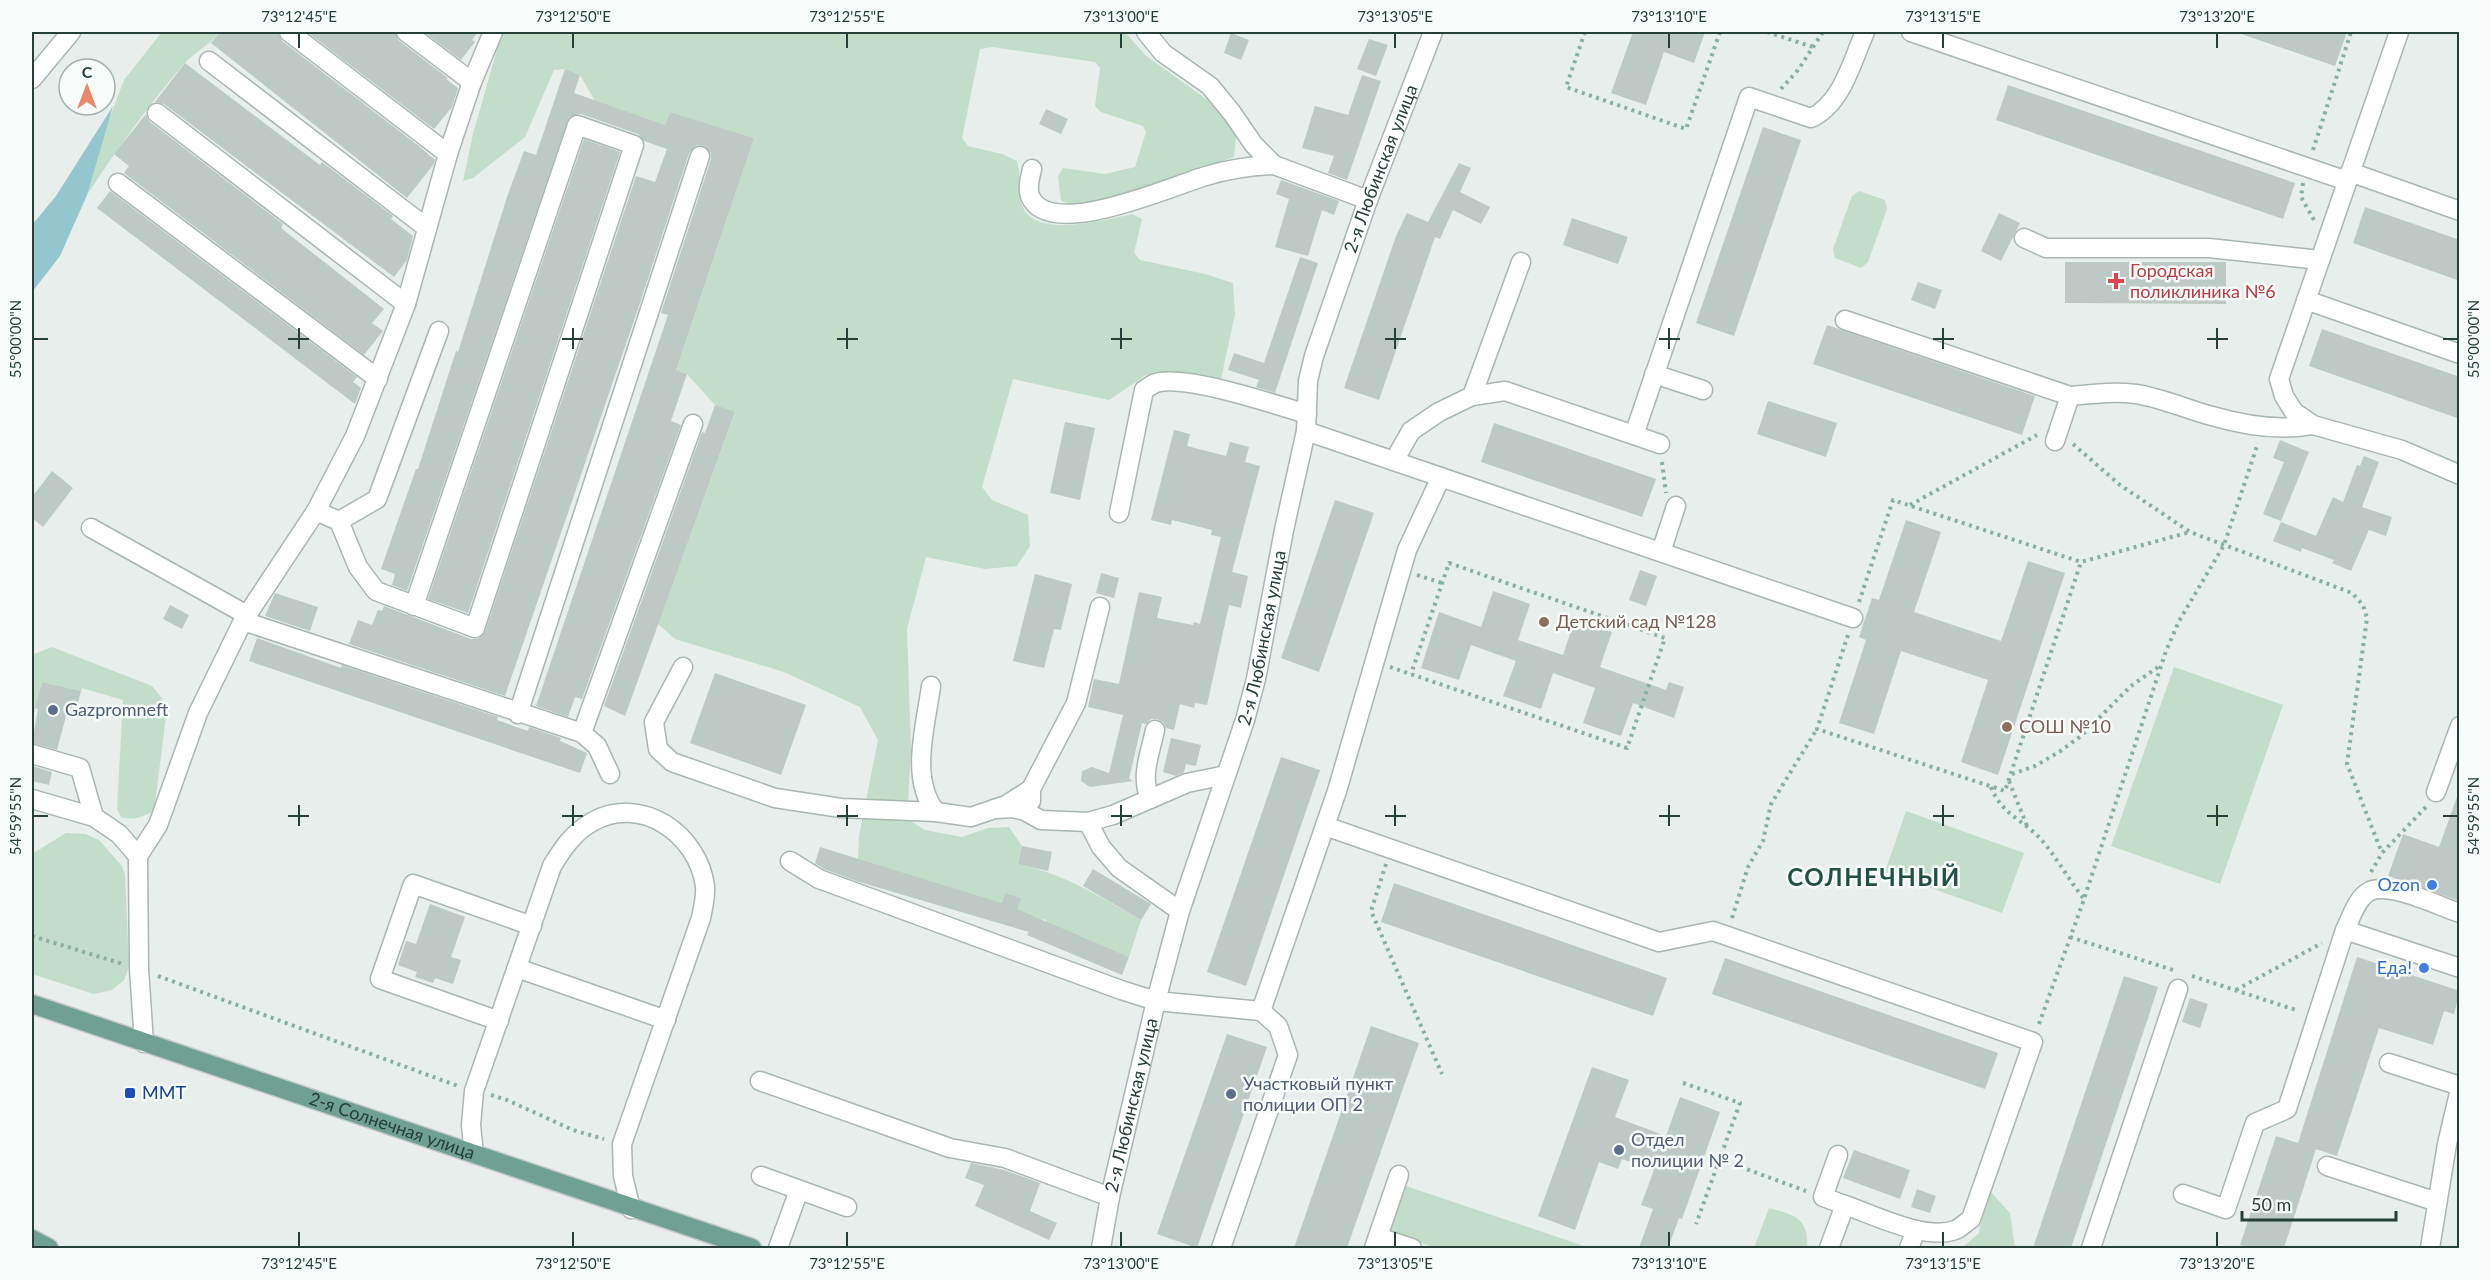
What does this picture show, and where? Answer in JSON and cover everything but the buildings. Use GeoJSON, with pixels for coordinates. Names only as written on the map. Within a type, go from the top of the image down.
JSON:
{"type":"FeatureCollection","features":[{"type":"Feature","properties":{"kind":"main road","name":"2-я Солнечная улица"},"geometry":{"type":"LineString","coordinates":[[32,1004],[631,1209],[752,1248]]}},
{"type":"Feature","properties":{"kind":"main road"},"geometry":{"type":"LineString","coordinates":[[32,1239],[49,1248]]}},
{"type":"Feature","properties":{"kind":"street"},"geometry":{"type":"LineString","coordinates":[[32,80],[71,32]]}},
{"type":"Feature","properties":{"kind":"street"},"geometry":{"type":"LineString","coordinates":[[289,32],[448,154]]}},
{"type":"Feature","properties":{"kind":"street"},"geometry":{"type":"LineString","coordinates":[[406,32],[472,82]]}},
{"type":"Feature","properties":{"kind":"street"},"geometry":{"type":"LineString","coordinates":[[144,1043],[139,969],[138,856],[158,825],[198,713],[245,618],[316,511],[355,436],[406,304],[448,154],[472,82],[493,32]]}},
{"type":"Feature","properties":{"kind":"street"},"geometry":{"type":"LineString","coordinates":[[1146,32],[1163,53],[1210,86],[1254,145],[1274,165]]}},
{"type":"Feature","properties":{"kind":"street","name":"2-я Любинская улица"},"geometry":{"type":"LineString","coordinates":[[1101,1248],[1110,1197],[1156,1001],[1180,911],[1245,720],[1256,679],[1307,423],[1308,381],[1314,356],[1368,200],[1433,32]]}},
{"type":"Feature","properties":{"kind":"street"},"geometry":{"type":"LineString","coordinates":[[1634,435],[1749,97],[1811,118],[1823,112],[1838,93],[1865,32]]}},
{"type":"Feature","properties":{"kind":"street"},"geometry":{"type":"LineString","coordinates":[[1911,32],[2308,168],[2348,177],[2460,211]]}},
{"type":"Feature","properties":{"kind":"street"},"geometry":{"type":"LineString","coordinates":[[2396,34],[2279,379],[2284,396],[2294,412],[2313,425],[2402,450],[2460,475]]}},
{"type":"Feature","properties":{"kind":"street"},"geometry":{"type":"LineString","coordinates":[[209,61],[427,228]]}},
{"type":"Feature","properties":{"kind":"street"},"geometry":{"type":"LineString","coordinates":[[157,113],[406,304]]}},
{"type":"Feature","properties":{"kind":"street"},"geometry":{"type":"LineString","coordinates":[[316,511],[339,521],[358,567],[376,591],[414,606],[475,628],[634,145],[577,125],[414,606]]}},
{"type":"Feature","properties":{"kind":"street"},"geometry":{"type":"LineString","coordinates":[[518,714],[700,156]]}},
{"type":"Feature","properties":{"kind":"street"},"geometry":{"type":"LineString","coordinates":[[1032,169],[1029,195],[1035,204],[1047,211],[1072,215],[1102,210],[1205,176],[1245,166],[1274,165],[1368,200]]}},
{"type":"Feature","properties":{"kind":"street"},"geometry":{"type":"LineString","coordinates":[[118,183],[378,379]]}},
{"type":"Feature","properties":{"kind":"street"},"geometry":{"type":"LineString","coordinates":[[2024,238],[2046,248],[2209,248],[2320,260]]}},
{"type":"Feature","properties":{"kind":"street"},"geometry":{"type":"LineString","coordinates":[[1472,396],[1521,262]]}},
{"type":"Feature","properties":{"kind":"street"},"geometry":{"type":"LineString","coordinates":[[2306,300],[2460,354]]}},
{"type":"Feature","properties":{"kind":"street"},"geometry":{"type":"LineString","coordinates":[[1845,320],[2070,396],[2106,393],[2135,394],[2214,417],[2264,426],[2296,428],[2313,425]]}},
{"type":"Feature","properties":{"kind":"street"},"geometry":{"type":"LineString","coordinates":[[339,521],[377,498],[439,331]]}},
{"type":"Feature","properties":{"kind":"street"},"geometry":{"type":"LineString","coordinates":[[1654,374],[1703,390]]}},
{"type":"Feature","properties":{"kind":"street"},"geometry":{"type":"LineString","coordinates":[[1119,513],[1144,390],[1156,382],[1175,382],[1228,391],[1394,461],[1853,618]]}},
{"type":"Feature","properties":{"kind":"street"},"geometry":{"type":"LineString","coordinates":[[1394,461],[1411,431],[1439,412],[1472,396],[1505,391],[1660,444]]}},
{"type":"Feature","properties":{"kind":"street"},"geometry":{"type":"LineString","coordinates":[[2058,431],[2070,396]]}},
{"type":"Feature","properties":{"kind":"street"},"geometry":{"type":"LineString","coordinates":[[582,733],[693,424]]}},
{"type":"Feature","properties":{"kind":"street"},"geometry":{"type":"LineString","coordinates":[[1262,1011],[1324,826],[1407,550],[1441,477]]}},
{"type":"Feature","properties":{"kind":"street"},"geometry":{"type":"LineString","coordinates":[[1661,552],[1676,506]]}},
{"type":"Feature","properties":{"kind":"street"},"geometry":{"type":"LineString","coordinates":[[91,528],[245,618],[518,714],[582,733],[597,746],[610,774]]}},
{"type":"Feature","properties":{"kind":"street"},"geometry":{"type":"LineString","coordinates":[[683,667],[654,722],[658,749],[672,762],[775,798],[841,808],[936,812],[971,817],[1006,805],[1030,789],[1076,704],[1100,607]]}},
{"type":"Feature","properties":{"kind":"street"},"geometry":{"type":"LineString","coordinates":[[931,686],[921,768],[926,800],[936,812]]}},
{"type":"Feature","properties":{"kind":"street"},"geometry":{"type":"LineString","coordinates":[[2436,792],[2460,726]]}},
{"type":"Feature","properties":{"kind":"street"},"geometry":{"type":"LineString","coordinates":[[1150,799],[1145,786],[1145,774],[1155,730]]}},
{"type":"Feature","properties":{"kind":"street"},"geometry":{"type":"LineString","coordinates":[[32,754],[80,768],[94,817]]}},
{"type":"Feature","properties":{"kind":"street"},"geometry":{"type":"LineString","coordinates":[[995,809],[1025,810],[1041,820],[1088,822],[1113,815],[1187,783],[1226,775]]}},
{"type":"Feature","properties":{"kind":"street"},"geometry":{"type":"LineString","coordinates":[[1030,789],[1030,799],[1041,820]]}},
{"type":"Feature","properties":{"kind":"street"},"geometry":{"type":"LineString","coordinates":[[32,799],[94,817],[119,834],[138,856]]}},
{"type":"Feature","properties":{"kind":"street"},"geometry":{"type":"LineString","coordinates":[[474,1154],[471,1125],[474,1091],[552,866],[568,840],[593,822],[622,812],[653,818],[679,834],[698,858],[706,888],[701,918],[622,1144],[623,1176],[631,1209]]}},
{"type":"Feature","properties":{"kind":"street"},"geometry":{"type":"LineString","coordinates":[[1088,822],[1101,847],[1119,868],[1180,911]]}},
{"type":"Feature","properties":{"kind":"street"},"geometry":{"type":"LineString","coordinates":[[1324,826],[1659,942],[1713,931],[2033,1041],[1971,1219],[1956,1230],[1936,1233],[1916,1230],[1823,1197],[1838,1155]]}},
{"type":"Feature","properties":{"kind":"street"},"geometry":{"type":"LineString","coordinates":[[790,861],[819,879],[1156,1001],[1262,1011],[1278,1026],[1288,1055],[1221,1248]]}},
{"type":"Feature","properties":{"kind":"street"},"geometry":{"type":"LineString","coordinates":[[499,1021],[380,979],[409,895],[413,884],[532,926]]}},
{"type":"Feature","properties":{"kind":"street"},"geometry":{"type":"LineString","coordinates":[[2182,1194],[2226,1209],[2254,1123],[2287,1109],[2345,930],[2356,906],[2369,892],[2388,888],[2460,913]]}},
{"type":"Feature","properties":{"kind":"street"},"geometry":{"type":"LineString","coordinates":[[2345,930],[2460,968]]}},
{"type":"Feature","properties":{"kind":"street"},"geometry":{"type":"LineString","coordinates":[[517,968],[666,1020]]}},
{"type":"Feature","properties":{"kind":"street"},"geometry":{"type":"LineString","coordinates":[[2091,1248],[2182,979]]}},
{"type":"Feature","properties":{"kind":"street"},"geometry":{"type":"LineString","coordinates":[[2389,1063],[2460,1088],[2447,1144],[2430,1248]]}},
{"type":"Feature","properties":{"kind":"street"},"geometry":{"type":"LineString","coordinates":[[760,1081],[950,1148],[1005,1158],[1110,1197]]}},
{"type":"Feature","properties":{"kind":"street"},"geometry":{"type":"LineString","coordinates":[[2327,1166],[2437,1202]]}},
{"type":"Feature","properties":{"kind":"street"},"geometry":{"type":"LineString","coordinates":[[1399,1175],[1376,1243],[1412,1248]]}},
{"type":"Feature","properties":{"kind":"street"},"geometry":{"type":"LineString","coordinates":[[761,1176],[847,1207]]}},
{"type":"Feature","properties":{"kind":"street"},"geometry":{"type":"LineString","coordinates":[[778,1248],[799,1190]]}},
{"type":"Feature","properties":{"kind":"street"},"geometry":{"type":"LineString","coordinates":[[1829,1248],[1845,1204]]}},
{"type":"Feature","properties":{"kind":"street"},"geometry":{"type":"LineString","coordinates":[[1909,1248],[1916,1230]]}},
{"type":"Feature","properties":{"kind":"path"},"geometry":{"type":"LineString","coordinates":[[1586,32],[1566,87],[1686,129],[1720,32]]}},
{"type":"Feature","properties":{"kind":"path"},"geometry":{"type":"LineString","coordinates":[[1767,32],[1813,48]]}},
{"type":"Feature","properties":{"kind":"path"},"geometry":{"type":"LineString","coordinates":[[1764,102],[1777,93],[1798,70],[1823,32]]}},
{"type":"Feature","properties":{"kind":"path"},"geometry":{"type":"LineString","coordinates":[[2327,241],[2301,197],[2301,187],[2351,32]]}},
{"type":"Feature","properties":{"kind":"path"},"geometry":{"type":"LineString","coordinates":[[2033,1041],[2084,899],[2162,664],[2179,621],[2224,545],[2264,426]]}},
{"type":"Feature","properties":{"kind":"path"},"geometry":{"type":"LineString","coordinates":[[1909,505],[2058,431],[2120,485],[2190,532],[2352,593],[2363,605],[2367,618],[2348,764],[2382,853]]}},
{"type":"Feature","properties":{"kind":"path"},"geometry":{"type":"LineString","coordinates":[[1660,444],[1664,491],[1676,506]]}},
{"type":"Feature","properties":{"kind":"path"},"geometry":{"type":"LineString","coordinates":[[1726,935],[1748,867],[1763,841],[1771,804],[1817,729],[1893,500],[2081,562],[2190,532]]}},
{"type":"Feature","properties":{"kind":"path"},"geometry":{"type":"LineString","coordinates":[[1817,729],[2005,791],[2081,562]]}},
{"type":"Feature","properties":{"kind":"path"},"geometry":{"type":"LineString","coordinates":[[1373,661],[1627,748],[1665,638],[1449,563],[1411,674]]}},
{"type":"Feature","properties":{"kind":"path"},"geometry":{"type":"LineString","coordinates":[[2011,774],[2035,766],[2081,736],[2131,686],[2162,664]]}},
{"type":"Feature","properties":{"kind":"path"},"geometry":{"type":"LineString","coordinates":[[2009,781],[2027,826]]}},
{"type":"Feature","properties":{"kind":"path"},"geometry":{"type":"LineString","coordinates":[[1990,786],[1996,800],[2013,818],[2027,826],[2045,844],[2084,899]]}},
{"type":"Feature","properties":{"kind":"path"},"geometry":{"type":"LineString","coordinates":[[2356,906],[2382,853],[2432,801],[2436,792]]}},
{"type":"Feature","properties":{"kind":"path"},"geometry":{"type":"LineString","coordinates":[[1391,849],[1371,911],[1442,1074]]}},
{"type":"Feature","properties":{"kind":"path"},"geometry":{"type":"LineString","coordinates":[[2235,990],[2345,930]]}},
{"type":"Feature","properties":{"kind":"path"},"geometry":{"type":"LineString","coordinates":[[32,936],[139,969],[448,1083],[507,1100],[573,1130],[622,1144]]}},
{"type":"Feature","properties":{"kind":"path"},"geometry":{"type":"LineString","coordinates":[[2070,937],[2182,979],[2235,990],[2317,1017]]}},
{"type":"Feature","properties":{"kind":"path"},"geometry":{"type":"LineString","coordinates":[[1683,1083],[1740,1103],[1696,1224]]}},
{"type":"Feature","properties":{"kind":"path"},"geometry":{"type":"LineString","coordinates":[[1719,1159],[1823,1197]]}},
{"type":"Feature","properties":{"kind":"green space"},"geometry":{"type":"Polygon","coordinates":[[[162,32],[220,32],[187,60],[133,128],[87,195],[110,117],[117,117],[117,98],[124,80],[162,32]]]}},
{"type":"Feature","properties":{"kind":"green space"},"geometry":{"type":"Polygon","coordinates":[[[502,32],[1125,32],[1145,55],[1220,109],[1236,135],[1234,157],[1135,192],[1077,206],[1061,201],[1058,176],[1063,168],[1105,174],[1135,167],[1146,132],[1143,126],[1101,112],[1095,106],[1100,68],[1095,62],[992,47],[980,49],[962,138],[968,146],[1002,154],[1017,161],[1021,202],[1027,214],[1038,221],[1053,225],[1070,225],[1132,214],[1142,219],[1134,253],[1140,260],[1205,274],[1233,283],[1235,314],[1221,379],[1199,381],[1146,375],[1109,400],[1013,379],[982,487],[992,500],[1028,515],[1030,546],[1017,566],[985,569],[926,557],[907,629],[911,751],[907,819],[925,830],[962,837],[988,828],[1009,827],[1022,846],[1018,864],[1067,880],[1141,920],[1129,957],[1045,922],[1046,920],[1016,912],[1020,898],[1005,893],[1002,903],[858,859],[859,836],[878,740],[860,707],[784,672],[675,639],[658,624],[735,413],[715,405],[687,374],[676,370],[754,138],[670,112],[665,125],[595,101],[580,75],[565,69],[554,70],[525,137],[473,178],[463,181],[473,134],[502,32]]]}},
{"type":"Feature","properties":{"kind":"green space"},"geometry":{"type":"Polygon","coordinates":[[[1859,191],[1885,200],[1887,209],[1868,262],[1861,268],[1835,258],[1833,249],[1852,196],[1859,191]]]}},
{"type":"Feature","properties":{"kind":"green space"},"geometry":{"type":"Polygon","coordinates":[[[52,647],[152,686],[161,697],[167,709],[154,811],[142,817],[130,819],[121,817],[117,809],[123,700],[82,688],[81,691],[42,682],[34,713],[32,712],[32,655],[52,647]]]}},
{"type":"Feature","properties":{"kind":"green space"},"geometry":{"type":"Polygon","coordinates":[[[2174,667],[2283,705],[2220,884],[2111,846],[2174,667]]]}},
{"type":"Feature","properties":{"kind":"green space"},"geometry":{"type":"Polygon","coordinates":[[[1906,811],[2024,853],[2002,913],[1885,872],[1906,811]]]}},
{"type":"Feature","properties":{"kind":"green space"},"geometry":{"type":"Polygon","coordinates":[[[66,833],[85,834],[99,840],[122,866],[125,875],[129,966],[124,980],[112,990],[94,994],[32,974],[32,854],[66,833]]]}},
{"type":"Feature","properties":{"kind":"green space"},"geometry":{"type":"Polygon","coordinates":[[[1406,1186],[1590,1248],[1437,1248],[1389,1233],[1406,1186]]]}},
{"type":"Feature","properties":{"kind":"green space"},"geometry":{"type":"Polygon","coordinates":[[[1989,1190],[2010,1213],[2015,1248],[1962,1248],[1979,1233],[1989,1190]]]}},
{"type":"Feature","properties":{"kind":"green space"},"geometry":{"type":"Polygon","coordinates":[[[1769,1208],[1793,1216],[1803,1224],[1806,1230],[1807,1248],[1754,1248],[1769,1208]]]}},
{"type":"Feature","properties":{"kind":"water"},"geometry":{"type":"Polygon","coordinates":[[[106,117],[110,117],[87,195],[60,256],[32,292],[32,225],[56,196],[106,117]]]}},
{"type":"Feature","properties":{"kind":"place","name":"Городская поликлиника №6"},"geometry":{"type":"Point","coordinates":[2116,281]}},
{"type":"Feature","properties":{"kind":"place","name":"Детский сад №128"},"geometry":{"type":"Point","coordinates":[1544,622]}},
{"type":"Feature","properties":{"kind":"place","name":"Gazpromneft"},"geometry":{"type":"Point","coordinates":[53,710]}},
{"type":"Feature","properties":{"kind":"place","name":"СОШ №10"},"geometry":{"type":"Point","coordinates":[2007,727]}},
{"type":"Feature","properties":{"kind":"place","name":"Ozon"},"geometry":{"type":"Point","coordinates":[2432,885]}},
{"type":"Feature","properties":{"kind":"place","name":"Еда!"},"geometry":{"type":"Point","coordinates":[2424,968]}},
{"type":"Feature","properties":{"kind":"place","name":"ММТ"},"geometry":{"type":"Point","coordinates":[130,1093]}},
{"type":"Feature","properties":{"kind":"place","name":"Участковый пункт полиции ОП 2"},"geometry":{"type":"Point","coordinates":[1231,1094]}},
{"type":"Feature","properties":{"kind":"place","name":"Отдел полиции № 2"},"geometry":{"type":"Point","coordinates":[1619,1150]}},
{"type":"Feature","properties":{"kind":"district","name":"СОЛНЕЧНЫЙ"},"geometry":{"type":"Point","coordinates":[1874,878]}}]}
